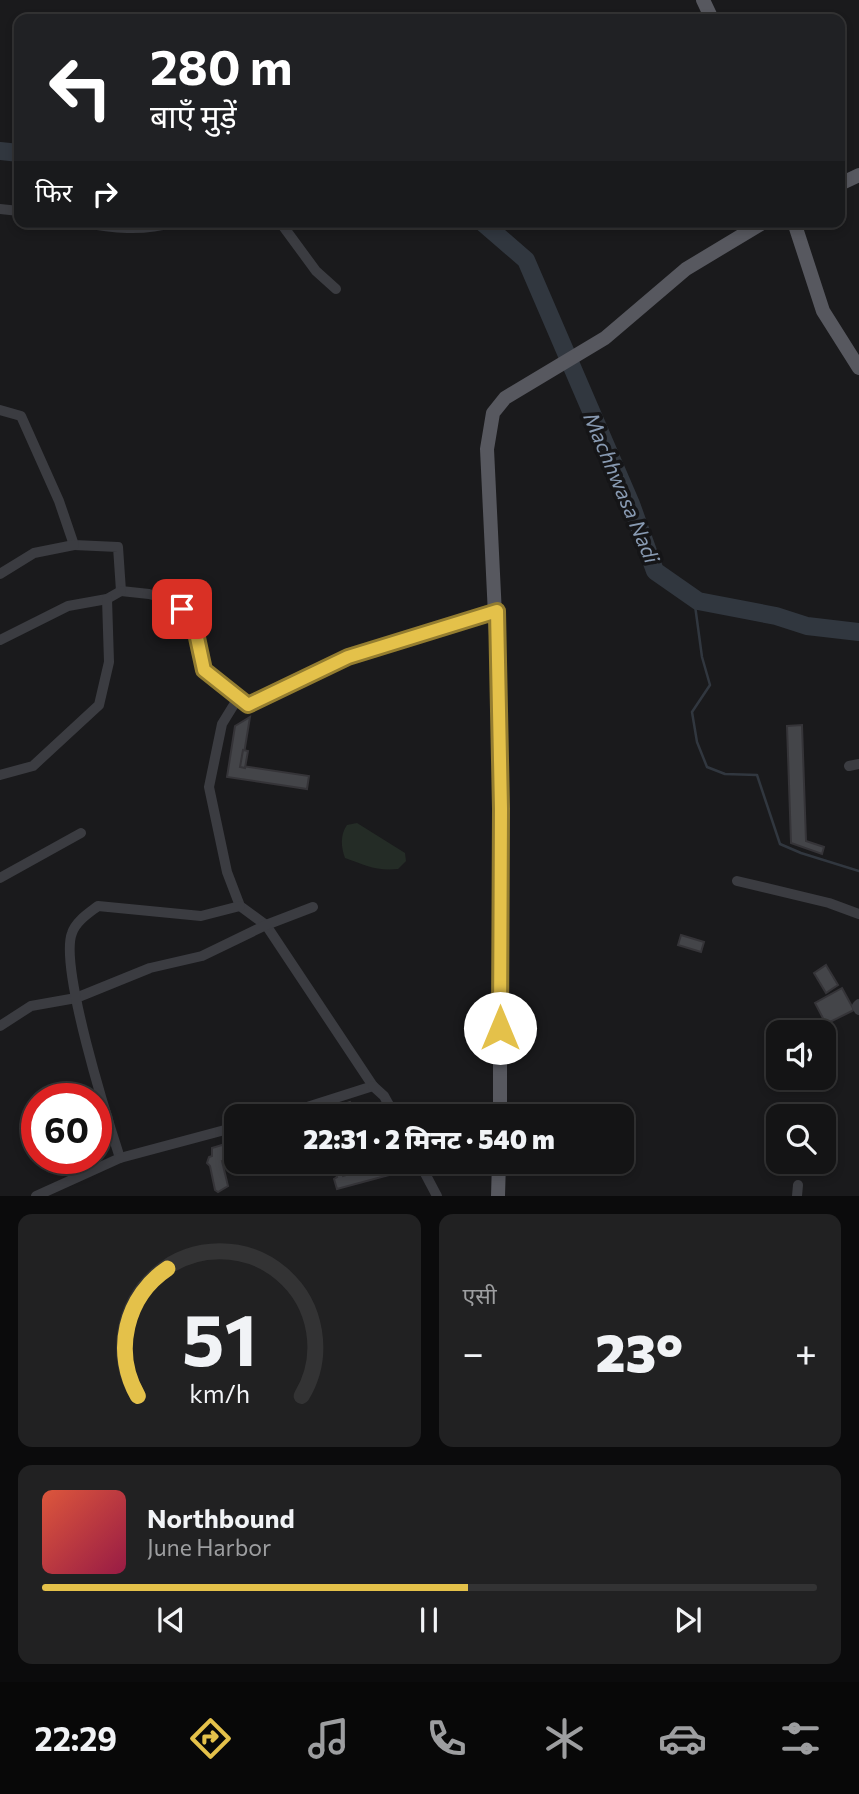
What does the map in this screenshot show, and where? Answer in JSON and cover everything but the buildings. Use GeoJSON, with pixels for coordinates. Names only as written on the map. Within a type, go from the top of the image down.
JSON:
{"type":"FeatureCollection","features":[{"type":"Feature","properties":{"kind":"main road"},"geometry":{"type":"LineString","coordinates":[[500,1104],[502,832],[497,611],[487,449],[489,427],[499,403],[605,338],[686,269],[754,228]]}},
{"type":"Feature","properties":{"kind":"main road"},"geometry":{"type":"LineString","coordinates":[[796,228],[823,311],[859,368]]}},
{"type":"Feature","properties":{"kind":"main road"},"geometry":{"type":"LineString","coordinates":[[498,1195],[499,1174]]}},
{"type":"Feature","properties":{"kind":"street"},"geometry":{"type":"LineString","coordinates":[[114,228],[143,228]]}},
{"type":"Feature","properties":{"kind":"street"},"geometry":{"type":"LineString","coordinates":[[284,228],[316,271],[336,289]]}},
{"type":"Feature","properties":{"kind":"street"},"geometry":{"type":"LineString","coordinates":[[0,410],[21,416],[59,501],[74,545]]}},
{"type":"Feature","properties":{"kind":"street"},"geometry":{"type":"LineString","coordinates":[[0,574],[34,553],[74,545],[118,547],[121,591]]}},
{"type":"Feature","properties":{"kind":"street"},"geometry":{"type":"LineString","coordinates":[[0,640],[68,606],[107,599],[121,591],[149,594],[171,600],[193,619],[204,670],[248,705],[348,657],[497,611]]}},
{"type":"Feature","properties":{"kind":"street"},"geometry":{"type":"LineString","coordinates":[[0,775],[33,766],[99,705],[109,662],[107,599]]}},
{"type":"Feature","properties":{"kind":"street"},"geometry":{"type":"LineString","coordinates":[[238,698],[222,724],[209,787],[227,872],[240,906],[266,925],[373,1086],[388,1104]]}},
{"type":"Feature","properties":{"kind":"street"},"geometry":{"type":"LineString","coordinates":[[0,878],[81,833]]}},
{"type":"Feature","properties":{"kind":"street"},"geometry":{"type":"LineString","coordinates":[[737,881],[829,903],[859,914]]}},
{"type":"Feature","properties":{"kind":"street"},"geometry":{"type":"LineString","coordinates":[[120,1158],[109,1126],[76,998],[70,966],[71,933],[79,921],[98,906],[201,916],[240,906]]}},
{"type":"Feature","properties":{"kind":"street"},"geometry":{"type":"LineString","coordinates":[[0,1026],[31,1006],[76,998],[150,968],[201,956],[266,925],[313,907]]}},
{"type":"Feature","properties":{"kind":"street"},"geometry":{"type":"LineString","coordinates":[[859,1004],[859,1010]]}},
{"type":"Feature","properties":{"kind":"street"},"geometry":{"type":"LineString","coordinates":[[317,1104],[373,1086]]}},
{"type":"Feature","properties":{"kind":"street"},"geometry":{"type":"LineString","coordinates":[[36,1195],[120,1158],[224,1130]]}},
{"type":"Feature","properties":{"kind":"street"},"geometry":{"type":"LineString","coordinates":[[426,1174],[437,1195]]}},
{"type":"Feature","properties":{"kind":"shaded area"},"geometry":{"type":"Polygon","coordinates":[[[357,823],[405,853],[406,861],[398,869],[383,869],[345,858],[343,833],[347,825],[357,823]]]}},
{"type":"Feature","properties":{"kind":"waterway","name":"Machhwasa Nadi"},"geometry":{"type":"LineString","coordinates":[[0,151],[14,152]]}},
{"type":"Feature","properties":{"kind":"waterway","name":"Machhwasa Nadi"},"geometry":{"type":"LineString","coordinates":[[489,228],[526,260],[631,504],[655,571],[698,601],[776,616],[807,626],[859,632]]}},
{"type":"Feature","properties":{"kind":"waterway"},"geometry":{"type":"LineString","coordinates":[[694,598],[702,657],[710,685],[692,712],[697,742],[707,767],[725,774],[757,775],[780,844],[859,871]]}},
{"type":"Feature","properties":{"kind":"route"},"geometry":{"type":"LineString","coordinates":[[182,609],[193,619],[204,670],[248,705],[348,657],[497,611],[501,809],[500,1028]]}}]}
